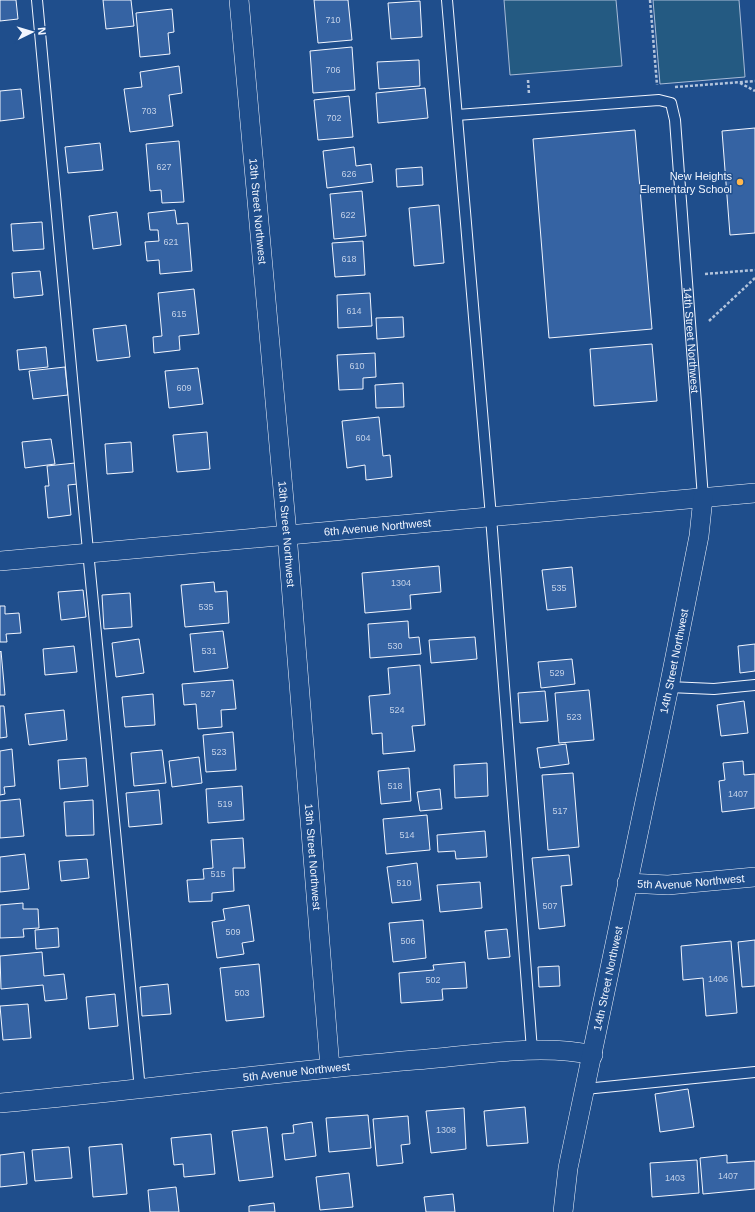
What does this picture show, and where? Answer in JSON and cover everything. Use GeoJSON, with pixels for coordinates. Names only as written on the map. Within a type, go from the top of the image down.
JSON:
{"type":"FeatureCollection","features":[{"type":"Feature","properties":{"kind":"street","name":"13th Street Northwest"},"geometry":{"type":"LineString","coordinates":[[239,0],[287,534],[330,1068]]}},
{"type":"Feature","properties":{"kind":"street","name":"6th Avenue Northwest"},"geometry":{"type":"LineString","coordinates":[[0,561],[88,551],[755,493]]}},
{"type":"Feature","properties":{"kind":"street","name":"14th Street Northwest"},"geometry":{"type":"LineString","coordinates":[[563,1212],[568,1168],[593,1055],[627,883],[669,687],[699,536],[703,498]]}},
{"type":"Feature","properties":{"kind":"street","name":"5th Avenue Northwest"},"geometry":{"type":"LineString","coordinates":[[627,883],[668,885],[755,877]]}},
{"type":"Feature","properties":{"kind":"street","name":"5th Avenue Northwest"},"geometry":{"type":"LineString","coordinates":[[0,1103],[140,1090],[330,1068],[532,1050],[574,1051],[593,1055]]}},
{"type":"Feature","properties":{"kind":"lane"},"geometry":{"type":"LineString","coordinates":[[37,0],[140,1090]]}},
{"type":"Feature","properties":{"kind":"lane"},"geometry":{"type":"LineString","coordinates":[[447,0],[491,517],[532,1050]]}},
{"type":"Feature","properties":{"kind":"lane","name":"14th Street Northwest"},"geometry":{"type":"LineString","coordinates":[[457,115],[659,100],[671,102],[675,120],[703,498]]}},
{"type":"Feature","properties":{"kind":"lane"},"geometry":{"type":"LineString","coordinates":[[669,687],[714,689],[755,685]]}},
{"type":"Feature","properties":{"kind":"lane"},"geometry":{"type":"LineString","coordinates":[[585,1089],[755,1072]]}},
{"type":"Feature","properties":{"kind":"path"},"geometry":{"type":"LineString","coordinates":[[650,0],[657,88]]}},
{"type":"Feature","properties":{"kind":"path"},"geometry":{"type":"LineString","coordinates":[[528,80],[529,98]]}},
{"type":"Feature","properties":{"kind":"path"},"geometry":{"type":"LineString","coordinates":[[739,82],[755,91]]}},
{"type":"Feature","properties":{"kind":"path"},"geometry":{"type":"LineString","coordinates":[[705,274],[755,270]]}},
{"type":"Feature","properties":{"kind":"path"},"geometry":{"type":"LineString","coordinates":[[709,321],[755,278]]}},
{"type":"Feature","properties":{"kind":"shaded area"},"geometry":{"type":"Polygon","coordinates":[[[504,0],[616,0],[622,66],[510,75],[504,0]]]}},
{"type":"Feature","properties":{"kind":"shaded area"},"geometry":{"type":"Polygon","coordinates":[[[653,0],[739,0],[745,77],[660,84],[653,0]]]}},
{"type":"Feature","properties":{"kind":"building"},"geometry":{"type":"Polygon","coordinates":[[[0,0],[16,0],[18,19],[0,21],[0,0]]]}},
{"type":"Feature","properties":{"kind":"building"},"geometry":{"type":"Polygon","coordinates":[[[103,0],[131,0],[134,26],[106,29],[103,0]]]}},
{"type":"Feature","properties":{"kind":"building"},"geometry":{"type":"Polygon","coordinates":[[[314,0],[348,0],[352,40],[318,43],[314,0]]]}},
{"type":"Feature","properties":{"kind":"building"},"geometry":{"type":"Polygon","coordinates":[[[420,1],[422,37],[391,39],[388,3],[420,1]]]}},
{"type":"Feature","properties":{"kind":"building"},"geometry":{"type":"Polygon","coordinates":[[[172,9],[174,32],[168,33],[170,54],[140,57],[136,13],[172,9]]]}},
{"type":"Feature","properties":{"kind":"building"},"geometry":{"type":"Polygon","coordinates":[[[352,47],[355,90],[313,93],[310,51],[352,47]]]}},
{"type":"Feature","properties":{"kind":"building"},"geometry":{"type":"Polygon","coordinates":[[[419,60],[420,86],[379,89],[377,62],[419,60]]]}},
{"type":"Feature","properties":{"kind":"building"},"geometry":{"type":"Polygon","coordinates":[[[179,66],[182,93],[169,95],[173,126],[130,132],[124,89],[142,87],[140,72],[179,66]]]}},
{"type":"Feature","properties":{"kind":"building"},"geometry":{"type":"Polygon","coordinates":[[[425,88],[428,118],[378,123],[376,93],[425,88]]]}},
{"type":"Feature","properties":{"kind":"building"},"geometry":{"type":"Polygon","coordinates":[[[21,89],[24,118],[0,121],[0,91],[21,89]]]}},
{"type":"Feature","properties":{"kind":"building"},"geometry":{"type":"Polygon","coordinates":[[[349,96],[353,137],[318,140],[314,100],[349,96]]]}},
{"type":"Feature","properties":{"kind":"building","name":"New Heights Elementary School"},"geometry":{"type":"Polygon","coordinates":[[[755,128],[755,233],[730,235],[722,131],[755,128]]]}},
{"type":"Feature","properties":{"kind":"building"},"geometry":{"type":"Polygon","coordinates":[[[635,130],[652,329],[549,338],[533,139],[635,130]]]}},
{"type":"Feature","properties":{"kind":"building"},"geometry":{"type":"Polygon","coordinates":[[[179,141],[184,202],[162,203],[161,190],[150,191],[146,144],[179,141]]]}},
{"type":"Feature","properties":{"kind":"building"},"geometry":{"type":"Polygon","coordinates":[[[100,143],[103,170],[68,173],[65,147],[100,143]]]}},
{"type":"Feature","properties":{"kind":"building"},"geometry":{"type":"Polygon","coordinates":[[[354,147],[356,166],[371,164],[373,182],[327,188],[323,151],[354,147]]]}},
{"type":"Feature","properties":{"kind":"building"},"geometry":{"type":"Polygon","coordinates":[[[422,167],[423,185],[397,187],[396,169],[422,167]]]}},
{"type":"Feature","properties":{"kind":"building"},"geometry":{"type":"Polygon","coordinates":[[[362,191],[366,236],[334,239],[330,194],[362,191]]]}},
{"type":"Feature","properties":{"kind":"building"},"geometry":{"type":"Polygon","coordinates":[[[439,205],[444,263],[414,266],[409,208],[439,205]]]}},
{"type":"Feature","properties":{"kind":"building"},"geometry":{"type":"Polygon","coordinates":[[[175,210],[177,224],[188,223],[192,271],[160,274],[159,260],[147,261],[145,242],[159,241],[158,230],[150,230],[148,213],[175,210]]]}},
{"type":"Feature","properties":{"kind":"building"},"geometry":{"type":"Polygon","coordinates":[[[117,212],[121,245],[93,249],[89,216],[117,212]]]}},
{"type":"Feature","properties":{"kind":"building"},"geometry":{"type":"Polygon","coordinates":[[[42,222],[44,249],[13,251],[11,224],[42,222]]]}},
{"type":"Feature","properties":{"kind":"building"},"geometry":{"type":"Polygon","coordinates":[[[363,241],[365,275],[335,277],[332,243],[363,241]]]}},
{"type":"Feature","properties":{"kind":"building"},"geometry":{"type":"Polygon","coordinates":[[[40,271],[43,295],[14,298],[12,273],[40,271]]]}},
{"type":"Feature","properties":{"kind":"building"},"geometry":{"type":"Polygon","coordinates":[[[194,289],[199,334],[179,336],[180,350],[154,353],[153,337],[162,336],[158,293],[194,289]]]}},
{"type":"Feature","properties":{"kind":"building"},"geometry":{"type":"Polygon","coordinates":[[[370,293],[372,326],[338,328],[337,295],[370,293]]]}},
{"type":"Feature","properties":{"kind":"building"},"geometry":{"type":"Polygon","coordinates":[[[403,317],[404,337],[377,339],[376,318],[403,317]]]}},
{"type":"Feature","properties":{"kind":"building"},"geometry":{"type":"Polygon","coordinates":[[[126,325],[130,357],[97,361],[93,329],[126,325]]]}},
{"type":"Feature","properties":{"kind":"building"},"geometry":{"type":"Polygon","coordinates":[[[652,344],[657,401],[594,406],[590,349],[652,344]]]}},
{"type":"Feature","properties":{"kind":"building"},"geometry":{"type":"Polygon","coordinates":[[[46,347],[48,367],[19,370],[17,350],[46,347]]]}},
{"type":"Feature","properties":{"kind":"building"},"geometry":{"type":"Polygon","coordinates":[[[375,353],[376,377],[363,378],[363,389],[339,390],[337,355],[375,353]]]}},
{"type":"Feature","properties":{"kind":"building"},"geometry":{"type":"Polygon","coordinates":[[[65,367],[68,395],[33,399],[29,371],[65,367]]]}},
{"type":"Feature","properties":{"kind":"building"},"geometry":{"type":"Polygon","coordinates":[[[198,368],[203,404],[169,408],[165,371],[198,368]]]}},
{"type":"Feature","properties":{"kind":"building"},"geometry":{"type":"Polygon","coordinates":[[[403,383],[404,407],[376,408],[375,385],[403,383]]]}},
{"type":"Feature","properties":{"kind":"building"},"geometry":{"type":"Polygon","coordinates":[[[379,417],[383,456],[390,455],[392,477],[366,480],[365,465],[347,468],[342,421],[379,417]]]}},
{"type":"Feature","properties":{"kind":"building"},"geometry":{"type":"Polygon","coordinates":[[[207,432],[210,469],[177,472],[173,435],[207,432]]]}},
{"type":"Feature","properties":{"kind":"building"},"geometry":{"type":"Polygon","coordinates":[[[51,439],[55,464],[25,468],[22,442],[51,439]]]}},
{"type":"Feature","properties":{"kind":"building"},"geometry":{"type":"Polygon","coordinates":[[[131,442],[133,472],[107,474],[105,444],[131,442]]]}},
{"type":"Feature","properties":{"kind":"building"},"geometry":{"type":"Polygon","coordinates":[[[75,463],[78,484],[68,485],[71,515],[48,518],[45,486],[49,486],[47,466],[75,463]]]}},
{"type":"Feature","properties":{"kind":"building"},"geometry":{"type":"Polygon","coordinates":[[[439,566],[441,592],[410,595],[411,609],[365,613],[362,573],[439,566]]]}},
{"type":"Feature","properties":{"kind":"building"},"geometry":{"type":"Polygon","coordinates":[[[572,567],[576,607],[547,610],[542,570],[572,567]]]}},
{"type":"Feature","properties":{"kind":"building"},"geometry":{"type":"Polygon","coordinates":[[[214,582],[215,592],[227,591],[229,623],[185,627],[181,585],[214,582]]]}},
{"type":"Feature","properties":{"kind":"building"},"geometry":{"type":"Polygon","coordinates":[[[83,590],[86,617],[61,620],[58,592],[83,590]]]}},
{"type":"Feature","properties":{"kind":"building"},"geometry":{"type":"Polygon","coordinates":[[[130,593],[132,627],[104,629],[102,595],[130,593]]]}},
{"type":"Feature","properties":{"kind":"building"},"geometry":{"type":"Polygon","coordinates":[[[0,606],[5,606],[5,614],[19,613],[21,633],[6,634],[7,642],[0,642],[0,606]]]}},
{"type":"Feature","properties":{"kind":"building"},"geometry":{"type":"Polygon","coordinates":[[[408,621],[409,638],[419,637],[421,654],[370,658],[368,624],[408,621]]]}},
{"type":"Feature","properties":{"kind":"building"},"geometry":{"type":"Polygon","coordinates":[[[223,631],[228,668],[194,672],[190,634],[223,631]]]}},
{"type":"Feature","properties":{"kind":"building"},"geometry":{"type":"Polygon","coordinates":[[[475,637],[477,659],[431,663],[429,640],[475,637]]]}},
{"type":"Feature","properties":{"kind":"building"},"geometry":{"type":"Polygon","coordinates":[[[139,639],[144,673],[116,677],[112,643],[139,639]]]}},
{"type":"Feature","properties":{"kind":"building"},"geometry":{"type":"Polygon","coordinates":[[[755,644],[755,671],[740,673],[738,646],[755,644]]]}},
{"type":"Feature","properties":{"kind":"building"},"geometry":{"type":"Polygon","coordinates":[[[74,646],[77,672],[45,675],[43,649],[74,646]]]}},
{"type":"Feature","properties":{"kind":"building"},"geometry":{"type":"Polygon","coordinates":[[[1,651],[5,695],[0,695],[1,651]]]}},
{"type":"Feature","properties":{"kind":"building"},"geometry":{"type":"Polygon","coordinates":[[[572,659],[575,684],[541,688],[538,662],[572,659]]]}},
{"type":"Feature","properties":{"kind":"building"},"geometry":{"type":"Polygon","coordinates":[[[420,665],[425,725],[412,726],[415,751],[383,754],[382,733],[372,734],[369,696],[390,694],[388,668],[420,665]]]}},
{"type":"Feature","properties":{"kind":"building"},"geometry":{"type":"Polygon","coordinates":[[[233,680],[236,709],[221,710],[222,727],[198,729],[196,704],[184,705],[182,684],[233,680]]]}},
{"type":"Feature","properties":{"kind":"building"},"geometry":{"type":"Polygon","coordinates":[[[589,690],[594,740],[559,743],[555,693],[589,690]]]}},
{"type":"Feature","properties":{"kind":"building"},"geometry":{"type":"Polygon","coordinates":[[[545,691],[548,721],[520,723],[518,693],[545,691]]]}},
{"type":"Feature","properties":{"kind":"building"},"geometry":{"type":"Polygon","coordinates":[[[153,694],[155,725],[125,727],[122,697],[153,694]]]}},
{"type":"Feature","properties":{"kind":"building"},"geometry":{"type":"Polygon","coordinates":[[[744,701],[748,733],[721,736],[717,705],[744,701]]]}},
{"type":"Feature","properties":{"kind":"building"},"geometry":{"type":"Polygon","coordinates":[[[0,706],[4,706],[7,737],[0,738],[0,706]]]}},
{"type":"Feature","properties":{"kind":"building"},"geometry":{"type":"Polygon","coordinates":[[[64,710],[67,740],[29,745],[25,714],[64,710]]]}},
{"type":"Feature","properties":{"kind":"building"},"geometry":{"type":"Polygon","coordinates":[[[233,732],[236,770],[206,772],[203,735],[233,732]]]}},
{"type":"Feature","properties":{"kind":"building"},"geometry":{"type":"Polygon","coordinates":[[[566,744],[569,764],[540,768],[537,748],[566,744]]]}},
{"type":"Feature","properties":{"kind":"building"},"geometry":{"type":"Polygon","coordinates":[[[12,749],[15,786],[4,787],[5,794],[0,795],[0,751],[12,749]]]}},
{"type":"Feature","properties":{"kind":"building"},"geometry":{"type":"Polygon","coordinates":[[[162,750],[166,783],[134,786],[131,753],[162,750]]]}},
{"type":"Feature","properties":{"kind":"building"},"geometry":{"type":"Polygon","coordinates":[[[199,757],[202,783],[172,787],[169,761],[199,757]]]}},
{"type":"Feature","properties":{"kind":"building"},"geometry":{"type":"Polygon","coordinates":[[[86,758],[88,786],[60,789],[58,760],[86,758]]]}},
{"type":"Feature","properties":{"kind":"building"},"geometry":{"type":"Polygon","coordinates":[[[743,761],[744,775],[755,774],[755,808],[722,812],[719,781],[725,780],[723,763],[743,761]]]}},
{"type":"Feature","properties":{"kind":"building"},"geometry":{"type":"Polygon","coordinates":[[[487,763],[488,796],[455,798],[454,765],[487,763]]]}},
{"type":"Feature","properties":{"kind":"building"},"geometry":{"type":"Polygon","coordinates":[[[409,768],[411,801],[381,804],[378,771],[409,768]]]}},
{"type":"Feature","properties":{"kind":"building"},"geometry":{"type":"Polygon","coordinates":[[[573,773],[579,847],[548,850],[542,775],[573,773]]]}},
{"type":"Feature","properties":{"kind":"building"},"geometry":{"type":"Polygon","coordinates":[[[242,786],[244,820],[208,823],[206,789],[242,786]]]}},
{"type":"Feature","properties":{"kind":"building"},"geometry":{"type":"Polygon","coordinates":[[[440,789],[442,809],[420,811],[417,792],[440,789]]]}},
{"type":"Feature","properties":{"kind":"building"},"geometry":{"type":"Polygon","coordinates":[[[159,790],[162,824],[129,827],[126,793],[159,790]]]}},
{"type":"Feature","properties":{"kind":"building"},"geometry":{"type":"Polygon","coordinates":[[[20,799],[24,836],[0,838],[0,801],[20,799]]]}},
{"type":"Feature","properties":{"kind":"building"},"geometry":{"type":"Polygon","coordinates":[[[93,800],[94,835],[66,836],[64,802],[93,800]]]}},
{"type":"Feature","properties":{"kind":"building"},"geometry":{"type":"Polygon","coordinates":[[[427,815],[430,850],[386,854],[383,819],[427,815]]]}},
{"type":"Feature","properties":{"kind":"building"},"geometry":{"type":"Polygon","coordinates":[[[485,831],[487,857],[456,859],[455,851],[438,852],[437,835],[485,831]]]}},
{"type":"Feature","properties":{"kind":"building"},"geometry":{"type":"Polygon","coordinates":[[[243,838],[245,868],[233,868],[234,891],[212,893],[212,901],[189,902],[187,880],[204,879],[203,869],[213,868],[211,840],[243,838]]]}},
{"type":"Feature","properties":{"kind":"building"},"geometry":{"type":"Polygon","coordinates":[[[25,854],[29,889],[0,892],[0,857],[25,854]]]}},
{"type":"Feature","properties":{"kind":"building"},"geometry":{"type":"Polygon","coordinates":[[[569,855],[572,885],[561,886],[565,926],[539,929],[532,858],[569,855]]]}},
{"type":"Feature","properties":{"kind":"building"},"geometry":{"type":"Polygon","coordinates":[[[87,859],[89,878],[61,881],[59,861],[87,859]]]}},
{"type":"Feature","properties":{"kind":"building"},"geometry":{"type":"Polygon","coordinates":[[[417,863],[421,900],[392,903],[387,867],[417,863]]]}},
{"type":"Feature","properties":{"kind":"building"},"geometry":{"type":"Polygon","coordinates":[[[480,882],[482,908],[440,912],[437,885],[480,882]]]}},
{"type":"Feature","properties":{"kind":"building"},"geometry":{"type":"Polygon","coordinates":[[[23,903],[23,909],[38,909],[39,928],[23,929],[24,937],[0,938],[0,905],[23,903]]]}},
{"type":"Feature","properties":{"kind":"building"},"geometry":{"type":"Polygon","coordinates":[[[249,905],[254,941],[242,943],[244,954],[217,958],[212,922],[225,920],[223,909],[249,905]]]}},
{"type":"Feature","properties":{"kind":"building"},"geometry":{"type":"Polygon","coordinates":[[[423,920],[426,958],[393,962],[389,923],[423,920]]]}},
{"type":"Feature","properties":{"kind":"building"},"geometry":{"type":"Polygon","coordinates":[[[58,928],[59,947],[36,949],[35,930],[58,928]]]}},
{"type":"Feature","properties":{"kind":"building"},"geometry":{"type":"Polygon","coordinates":[[[507,929],[510,957],[488,959],[485,931],[507,929]]]}},
{"type":"Feature","properties":{"kind":"building"},"geometry":{"type":"Polygon","coordinates":[[[755,940],[755,986],[742,987],[738,942],[755,940]]]}},
{"type":"Feature","properties":{"kind":"building"},"geometry":{"type":"Polygon","coordinates":[[[731,941],[737,1013],[706,1016],[703,978],[683,980],[681,946],[731,941]]]}},
{"type":"Feature","properties":{"kind":"building"},"geometry":{"type":"Polygon","coordinates":[[[42,952],[44,976],[64,974],[67,999],[45,1001],[43,985],[1,989],[0,956],[42,952]]]}},
{"type":"Feature","properties":{"kind":"building"},"geometry":{"type":"Polygon","coordinates":[[[465,962],[467,988],[442,989],[443,1000],[401,1003],[399,973],[434,970],[433,965],[465,962]]]}},
{"type":"Feature","properties":{"kind":"building"},"geometry":{"type":"Polygon","coordinates":[[[259,964],[264,1017],[226,1021],[220,968],[259,964]]]}},
{"type":"Feature","properties":{"kind":"building"},"geometry":{"type":"Polygon","coordinates":[[[559,966],[560,986],[539,987],[538,967],[559,966]]]}},
{"type":"Feature","properties":{"kind":"building"},"geometry":{"type":"Polygon","coordinates":[[[168,984],[171,1014],[142,1016],[140,987],[168,984]]]}},
{"type":"Feature","properties":{"kind":"building"},"geometry":{"type":"Polygon","coordinates":[[[115,994],[118,1026],[89,1029],[86,997],[115,994]]]}},
{"type":"Feature","properties":{"kind":"building"},"geometry":{"type":"Polygon","coordinates":[[[28,1004],[31,1038],[3,1040],[0,1006],[28,1004]]]}},
{"type":"Feature","properties":{"kind":"building"},"geometry":{"type":"Polygon","coordinates":[[[688,1089],[694,1127],[660,1132],[655,1094],[688,1089]]]}},
{"type":"Feature","properties":{"kind":"building"},"geometry":{"type":"Polygon","coordinates":[[[525,1107],[528,1143],[487,1146],[484,1111],[525,1107]]]}},
{"type":"Feature","properties":{"kind":"building"},"geometry":{"type":"Polygon","coordinates":[[[464,1108],[466,1149],[431,1153],[426,1111],[464,1108]]]}},
{"type":"Feature","properties":{"kind":"building"},"geometry":{"type":"Polygon","coordinates":[[[368,1115],[371,1148],[329,1152],[326,1118],[368,1115]]]}},
{"type":"Feature","properties":{"kind":"building"},"geometry":{"type":"Polygon","coordinates":[[[408,1116],[410,1144],[401,1145],[403,1163],[377,1166],[373,1119],[408,1116]]]}},
{"type":"Feature","properties":{"kind":"building"},"geometry":{"type":"Polygon","coordinates":[[[312,1122],[316,1156],[285,1160],[282,1134],[294,1133],[293,1125],[312,1122]]]}},
{"type":"Feature","properties":{"kind":"building"},"geometry":{"type":"Polygon","coordinates":[[[267,1127],[273,1177],[239,1181],[232,1131],[267,1127]]]}},
{"type":"Feature","properties":{"kind":"building"},"geometry":{"type":"Polygon","coordinates":[[[211,1134],[215,1174],[184,1177],[183,1164],[174,1165],[171,1138],[211,1134]]]}},
{"type":"Feature","properties":{"kind":"building"},"geometry":{"type":"Polygon","coordinates":[[[122,1144],[127,1194],[93,1197],[89,1147],[122,1144]]]}},
{"type":"Feature","properties":{"kind":"building"},"geometry":{"type":"Polygon","coordinates":[[[69,1147],[72,1178],[35,1181],[32,1150],[69,1147]]]}},
{"type":"Feature","properties":{"kind":"building"},"geometry":{"type":"Polygon","coordinates":[[[24,1152],[27,1184],[0,1187],[0,1155],[24,1152]]]}},
{"type":"Feature","properties":{"kind":"building"},"geometry":{"type":"Polygon","coordinates":[[[727,1155],[727,1163],[755,1161],[755,1189],[703,1194],[700,1158],[727,1155]]]}},
{"type":"Feature","properties":{"kind":"building"},"geometry":{"type":"Polygon","coordinates":[[[697,1160],[699,1193],[652,1197],[650,1163],[697,1160]]]}},
{"type":"Feature","properties":{"kind":"building"},"geometry":{"type":"Polygon","coordinates":[[[349,1173],[353,1207],[320,1210],[316,1177],[349,1173]]]}},
{"type":"Feature","properties":{"kind":"building"},"geometry":{"type":"Polygon","coordinates":[[[176,1187],[179,1212],[150,1212],[148,1190],[176,1187]]]}},
{"type":"Feature","properties":{"kind":"building"},"geometry":{"type":"Polygon","coordinates":[[[453,1194],[455,1212],[426,1212],[424,1197],[453,1194]]]}},
{"type":"Feature","properties":{"kind":"building"},"geometry":{"type":"Polygon","coordinates":[[[274,1203],[275,1212],[249,1212],[249,1206],[274,1203]]]}},
{"type":"Feature","properties":{"kind":"place","name":"New Heights Elementary School"},"geometry":{"type":"Point","coordinates":[740,182]}}]}
